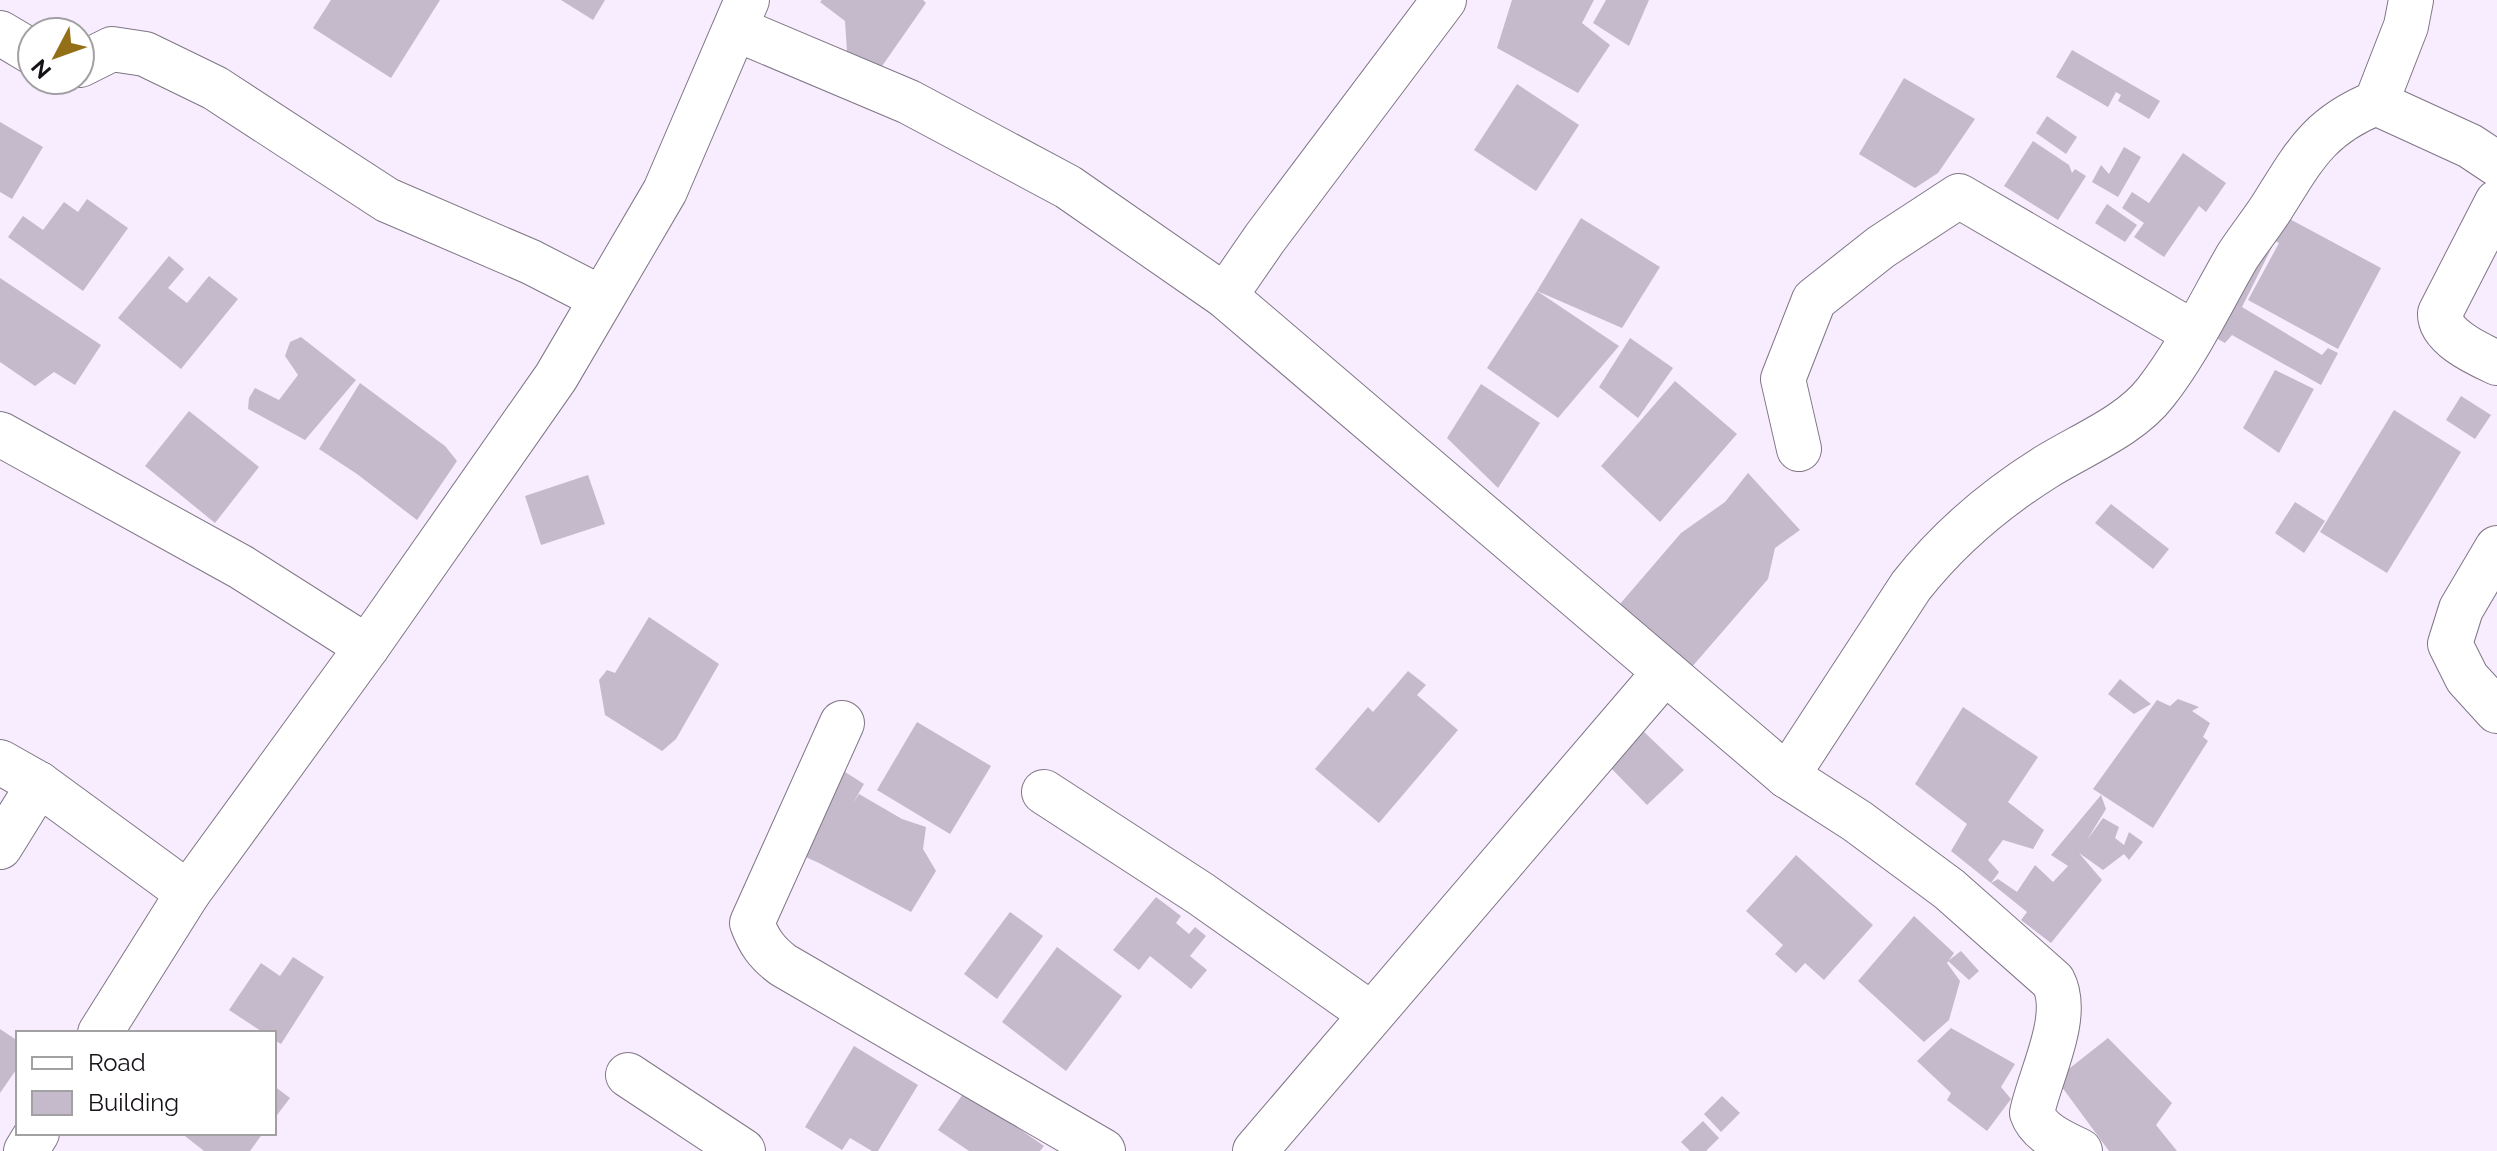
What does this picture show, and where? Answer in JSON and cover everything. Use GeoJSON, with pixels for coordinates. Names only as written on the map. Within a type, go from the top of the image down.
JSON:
{"type":"FeatureCollection","features":[{"type":"Feature","properties":{"kind":"street"},"geometry":{"type":"LineString","coordinates":[[1225,296],[1444,0]]}},
{"type":"Feature","properties":{"kind":"street"},"geometry":{"type":"LineString","coordinates":[[1787,776],[1911,586],[1930,562],[2003,495],[2135,414],[2154,394],[2299,162],[2330,127],[2349,114],[2376,103],[2406,26],[2411,0]]}},
{"type":"Feature","properties":{"kind":"street"},"geometry":{"type":"LineString","coordinates":[[101,1031],[188,893],[367,647],[556,377],[665,191],[742,15],[1068,187],[1225,296],[1787,776],[1857,821],[1949,889],[2053,981],[2057,989],[2058,1006],[2051,1051],[2032,1113],[2045,1132],[2080,1151]]}},
{"type":"Feature","properties":{"kind":"street"},"geometry":{"type":"LineString","coordinates":[[96,57],[112,49],[145,54],[215,88],[387,200],[531,262],[601,298]]}},
{"type":"Feature","properties":{"kind":"street"},"geometry":{"type":"LineString","coordinates":[[2376,103],[2470,146],[2497,164]]}},
{"type":"Feature","properties":{"kind":"street"},"geometry":{"type":"LineString","coordinates":[[1799,449],[1783,379],[1814,300],[1881,247],[1959,196],[2194,333]]}},
{"type":"Feature","properties":{"kind":"street"},"geometry":{"type":"LineString","coordinates":[[2497,202],[2440,313],[2440,319],[2450,334],[2497,363]]}},
{"type":"Feature","properties":{"kind":"street"},"geometry":{"type":"LineString","coordinates":[[0,434],[241,567],[367,647]]}},
{"type":"Feature","properties":{"kind":"street"},"geometry":{"type":"LineString","coordinates":[[2497,548],[2461,609],[2450,644],[2467,678],[2497,711]]}},
{"type":"Feature","properties":{"kind":"street"},"geometry":{"type":"LineString","coordinates":[[1255,1151],[1665,672]]}},
{"type":"Feature","properties":{"kind":"street"},"geometry":{"type":"LineString","coordinates":[[842,723],[752,923],[766,953],[1103,1151]]}},
{"type":"Feature","properties":{"kind":"street"},"geometry":{"type":"LineString","coordinates":[[0,762],[39,784],[188,893]]}},
{"type":"Feature","properties":{"kind":"street"},"geometry":{"type":"LineString","coordinates":[[0,847],[39,784]]}},
{"type":"Feature","properties":{"kind":"street"},"geometry":{"type":"LineString","coordinates":[[1044,792],[1201,894],[1371,1014]]}},
{"type":"Feature","properties":{"kind":"street"},"geometry":{"type":"LineString","coordinates":[[628,1075],[743,1151]]}},
{"type":"Feature","properties":{"kind":"building"},"geometry":{"type":"Polygon","coordinates":[[[331,0],[440,0],[391,78],[313,28],[331,0]]]}},
{"type":"Feature","properties":{"kind":"building"},"geometry":{"type":"Polygon","coordinates":[[[561,0],[605,0],[593,20],[561,0]]]}},
{"type":"Feature","properties":{"kind":"building"},"geometry":{"type":"Polygon","coordinates":[[[923,0],[926,3],[880,69],[847,52],[845,21],[820,2],[923,0]]]}},
{"type":"Feature","properties":{"kind":"building"},"geometry":{"type":"Polygon","coordinates":[[[1512,0],[1594,0],[1582,23],[1610,45],[1578,93],[1497,48],[1512,0]]]}},
{"type":"Feature","properties":{"kind":"building"},"geometry":{"type":"Polygon","coordinates":[[[1606,0],[1649,0],[1629,46],[1593,23],[1606,0]]]}},
{"type":"Feature","properties":{"kind":"building"},"geometry":{"type":"Polygon","coordinates":[[[2072,50],[2160,101],[2149,119],[2118,101],[2121,95],[2116,92],[2108,107],[2056,77],[2072,50]]]}},
{"type":"Feature","properties":{"kind":"building"},"geometry":{"type":"Polygon","coordinates":[[[1904,78],[1975,119],[1938,173],[1915,188],[1859,154],[1904,78]]]}},
{"type":"Feature","properties":{"kind":"building"},"geometry":{"type":"Polygon","coordinates":[[[1517,84],[1579,125],[1536,191],[1474,150],[1517,84]]]}},
{"type":"Feature","properties":{"kind":"building"},"geometry":{"type":"Polygon","coordinates":[[[2047,116],[2077,137],[2066,154],[2036,133],[2047,116]]]}},
{"type":"Feature","properties":{"kind":"building"},"geometry":{"type":"Polygon","coordinates":[[[0,122],[43,147],[12,199],[0,192],[0,122]]]}},
{"type":"Feature","properties":{"kind":"building"},"geometry":{"type":"Polygon","coordinates":[[[2033,141],[2069,165],[2072,173],[2075,169],[2086,176],[2058,220],[2004,186],[2033,141]]]}},
{"type":"Feature","properties":{"kind":"building"},"geometry":{"type":"Polygon","coordinates":[[[2124,147],[2141,157],[2118,197],[2092,182],[2101,165],[2109,174],[2124,147]]]}},
{"type":"Feature","properties":{"kind":"building"},"geometry":{"type":"Polygon","coordinates":[[[2183,153],[2226,183],[2206,212],[2199,206],[2164,257],[2134,237],[2144,223],[2122,208],[2132,192],[2149,203],[2183,153]]]}},
{"type":"Feature","properties":{"kind":"building"},"geometry":{"type":"Polygon","coordinates":[[[87,199],[128,228],[83,291],[8,237],[23,216],[43,230],[64,202],[78,212],[87,199]]]}},
{"type":"Feature","properties":{"kind":"building"},"geometry":{"type":"Polygon","coordinates":[[[2107,204],[2137,225],[2125,242],[2095,223],[2107,204]]]}},
{"type":"Feature","properties":{"kind":"building"},"geometry":{"type":"Polygon","coordinates":[[[2273,210],[2381,268],[2338,349],[2248,300],[2279,243],[2260,233],[2273,210]]]}},
{"type":"Feature","properties":{"kind":"building"},"geometry":{"type":"Polygon","coordinates":[[[1581,218],[1660,267],[1622,328],[1537,291],[1581,218]]]}},
{"type":"Feature","properties":{"kind":"building"},"geometry":{"type":"Polygon","coordinates":[[[2241,232],[2272,247],[2242,307],[2322,355],[2328,348],[2338,353],[2321,385],[2232,335],[2225,343],[2207,333],[2241,232]]]}},
{"type":"Feature","properties":{"kind":"building"},"geometry":{"type":"Polygon","coordinates":[[[169,256],[184,269],[168,288],[187,303],[209,276],[238,299],[181,369],[118,318],[169,256]]]}},
{"type":"Feature","properties":{"kind":"building"},"geometry":{"type":"Polygon","coordinates":[[[0,278],[101,345],[75,385],[54,372],[35,386],[0,362],[0,278]]]}},
{"type":"Feature","properties":{"kind":"building"},"geometry":{"type":"Polygon","coordinates":[[[1537,291],[1619,346],[1558,418],[1487,368],[1537,291]]]}},
{"type":"Feature","properties":{"kind":"building"},"geometry":{"type":"Polygon","coordinates":[[[301,337],[356,380],[305,440],[248,409],[249,398],[255,388],[279,400],[298,375],[285,356],[290,342],[301,337]]]}},
{"type":"Feature","properties":{"kind":"building"},"geometry":{"type":"Polygon","coordinates":[[[1630,338],[1673,368],[1638,418],[1599,387],[1630,338]]]}},
{"type":"Feature","properties":{"kind":"building"},"geometry":{"type":"Polygon","coordinates":[[[2275,370],[2314,389],[2279,453],[2243,428],[2275,370]]]}},
{"type":"Feature","properties":{"kind":"building"},"geometry":{"type":"Polygon","coordinates":[[[1675,381],[1737,434],[1660,522],[1601,466],[1675,381]]]}},
{"type":"Feature","properties":{"kind":"building"},"geometry":{"type":"Polygon","coordinates":[[[360,383],[445,446],[457,461],[417,520],[319,449],[360,383]]]}},
{"type":"Feature","properties":{"kind":"building"},"geometry":{"type":"Polygon","coordinates":[[[1481,384],[1540,423],[1498,488],[1447,438],[1481,384]]]}},
{"type":"Feature","properties":{"kind":"building"},"geometry":{"type":"Polygon","coordinates":[[[2461,396],[2491,415],[2475,439],[2446,420],[2461,396]]]}},
{"type":"Feature","properties":{"kind":"building"},"geometry":{"type":"Polygon","coordinates":[[[2394,410],[2461,452],[2387,573],[2320,532],[2394,410]]]}},
{"type":"Feature","properties":{"kind":"building"},"geometry":{"type":"Polygon","coordinates":[[[189,411],[259,467],[215,523],[145,466],[189,411]]]}},
{"type":"Feature","properties":{"kind":"building"},"geometry":{"type":"Polygon","coordinates":[[[1748,473],[1800,530],[1775,548],[1768,579],[1691,668],[1620,604],[1681,533],[1725,502],[1748,473]]]}},
{"type":"Feature","properties":{"kind":"building"},"geometry":{"type":"Polygon","coordinates":[[[588,475],[605,524],[541,545],[525,496],[588,475]]]}},
{"type":"Feature","properties":{"kind":"building"},"geometry":{"type":"Polygon","coordinates":[[[2295,502],[2325,521],[2304,553],[2275,533],[2295,502]]]}},
{"type":"Feature","properties":{"kind":"building"},"geometry":{"type":"Polygon","coordinates":[[[2111,504],[2169,549],[2153,569],[2095,523],[2111,504]]]}},
{"type":"Feature","properties":{"kind":"building"},"geometry":{"type":"Polygon","coordinates":[[[649,617],[719,664],[676,739],[662,751],[605,715],[599,680],[607,670],[615,673],[649,617]]]}},
{"type":"Feature","properties":{"kind":"building"},"geometry":{"type":"Polygon","coordinates":[[[1408,671],[1426,685],[1417,695],[1458,730],[1379,823],[1315,769],[1368,707],[1373,712],[1408,671]]]}},
{"type":"Feature","properties":{"kind":"building"},"geometry":{"type":"Polygon","coordinates":[[[2120,679],[2151,704],[2134,714],[2108,694],[2120,679]]]}},
{"type":"Feature","properties":{"kind":"building"},"geometry":{"type":"Polygon","coordinates":[[[2178,699],[2199,707],[2192,711],[2210,723],[2203,737],[2208,741],[2153,828],[2093,789],[2157,700],[2170,706],[2178,699]]]}},
{"type":"Feature","properties":{"kind":"building"},"geometry":{"type":"Polygon","coordinates":[[[1963,707],[2038,757],[2008,802],[2044,830],[2033,849],[2003,840],[1988,860],[1999,872],[1991,883],[1951,851],[1967,824],[1915,784],[1963,707]]]}},
{"type":"Feature","properties":{"kind":"building"},"geometry":{"type":"Polygon","coordinates":[[[917,722],[991,766],[950,834],[877,790],[917,722]]]}},
{"type":"Feature","properties":{"kind":"building"},"geometry":{"type":"Polygon","coordinates":[[[1642,730],[1684,770],[1647,805],[1607,764],[1642,730]]]}},
{"type":"Feature","properties":{"kind":"building"},"geometry":{"type":"Polygon","coordinates":[[[834,765],[864,784],[853,803],[859,794],[902,819],[926,827],[923,849],[936,871],[911,912],[790,850],[834,765]]]}},
{"type":"Feature","properties":{"kind":"building"},"geometry":{"type":"Polygon","coordinates":[[[2101,795],[2106,809],[2087,840],[2103,818],[2119,827],[2115,838],[2124,845],[2129,832],[2143,842],[2129,860],[2124,854],[2103,870],[2079,853],[2102,880],[2051,943],[2021,920],[2027,912],[1991,883],[1998,879],[2017,892],[2035,865],[2053,882],[2068,866],[2051,855],[2101,795]]]}},
{"type":"Feature","properties":{"kind":"building"},"geometry":{"type":"Polygon","coordinates":[[[1796,855],[1873,925],[1824,980],[1805,963],[1796,973],[1775,954],[1783,945],[1746,911],[1796,855]]]}},
{"type":"Feature","properties":{"kind":"building"},"geometry":{"type":"Polygon","coordinates":[[[1156,897],[1181,916],[1176,923],[1189,934],[1195,927],[1206,936],[1190,956],[1207,970],[1191,989],[1150,956],[1139,970],[1113,950],[1156,897]]]}},
{"type":"Feature","properties":{"kind":"building"},"geometry":{"type":"Polygon","coordinates":[[[1010,912],[1043,936],[997,999],[964,974],[1010,912]]]}},
{"type":"Feature","properties":{"kind":"building"},"geometry":{"type":"Polygon","coordinates":[[[1914,916],[1954,953],[1947,963],[1960,981],[1949,1020],[1924,1042],[1858,981],[1914,916]]]}},
{"type":"Feature","properties":{"kind":"building"},"geometry":{"type":"Polygon","coordinates":[[[1057,947],[1122,996],[1066,1071],[1002,1022],[1057,947]]]}},
{"type":"Feature","properties":{"kind":"building"},"geometry":{"type":"Polygon","coordinates":[[[1961,951],[1979,971],[1969,980],[1948,961],[1961,951]]]}},
{"type":"Feature","properties":{"kind":"building"},"geometry":{"type":"Polygon","coordinates":[[[293,957],[324,977],[281,1044],[276,1041],[276,1031],[261,1031],[229,1010],[261,963],[280,976],[293,957]]]}},
{"type":"Feature","properties":{"kind":"building"},"geometry":{"type":"Polygon","coordinates":[[[1951,1028],[2015,1064],[2001,1087],[2011,1099],[1987,1131],[1947,1100],[1951,1093],[1917,1061],[1951,1028]]]}},
{"type":"Feature","properties":{"kind":"building"},"geometry":{"type":"Polygon","coordinates":[[[0,1029],[16,1040],[16,1070],[0,1093],[0,1029]]]}},
{"type":"Feature","properties":{"kind":"building"},"geometry":{"type":"Polygon","coordinates":[[[2108,1038],[2172,1103],[2156,1125],[2177,1151],[2109,1151],[2056,1079],[2108,1038]]]}},
{"type":"Feature","properties":{"kind":"building"},"geometry":{"type":"Polygon","coordinates":[[[854,1046],[918,1085],[878,1151],[872,1151],[850,1138],[842,1150],[805,1127],[854,1046]]]}},
{"type":"Feature","properties":{"kind":"building"},"geometry":{"type":"Polygon","coordinates":[[[276,1088],[290,1098],[276,1116],[276,1088]]]}},
{"type":"Feature","properties":{"kind":"building"},"geometry":{"type":"Polygon","coordinates":[[[965,1091],[1044,1146],[1040,1151],[969,1151],[938,1130],[965,1091]]]}},
{"type":"Feature","properties":{"kind":"building"},"geometry":{"type":"Polygon","coordinates":[[[1722,1096],[1740,1113],[1721,1132],[1704,1114],[1722,1096]]]}},
{"type":"Feature","properties":{"kind":"building"},"geometry":{"type":"Polygon","coordinates":[[[1703,1121],[1719,1138],[1706,1151],[1690,1151],[1681,1142],[1703,1121]]]}},
{"type":"Feature","properties":{"kind":"building"},"geometry":{"type":"Polygon","coordinates":[[[184,1135],[262,1135],[250,1151],[204,1151],[184,1135]]]}}]}
